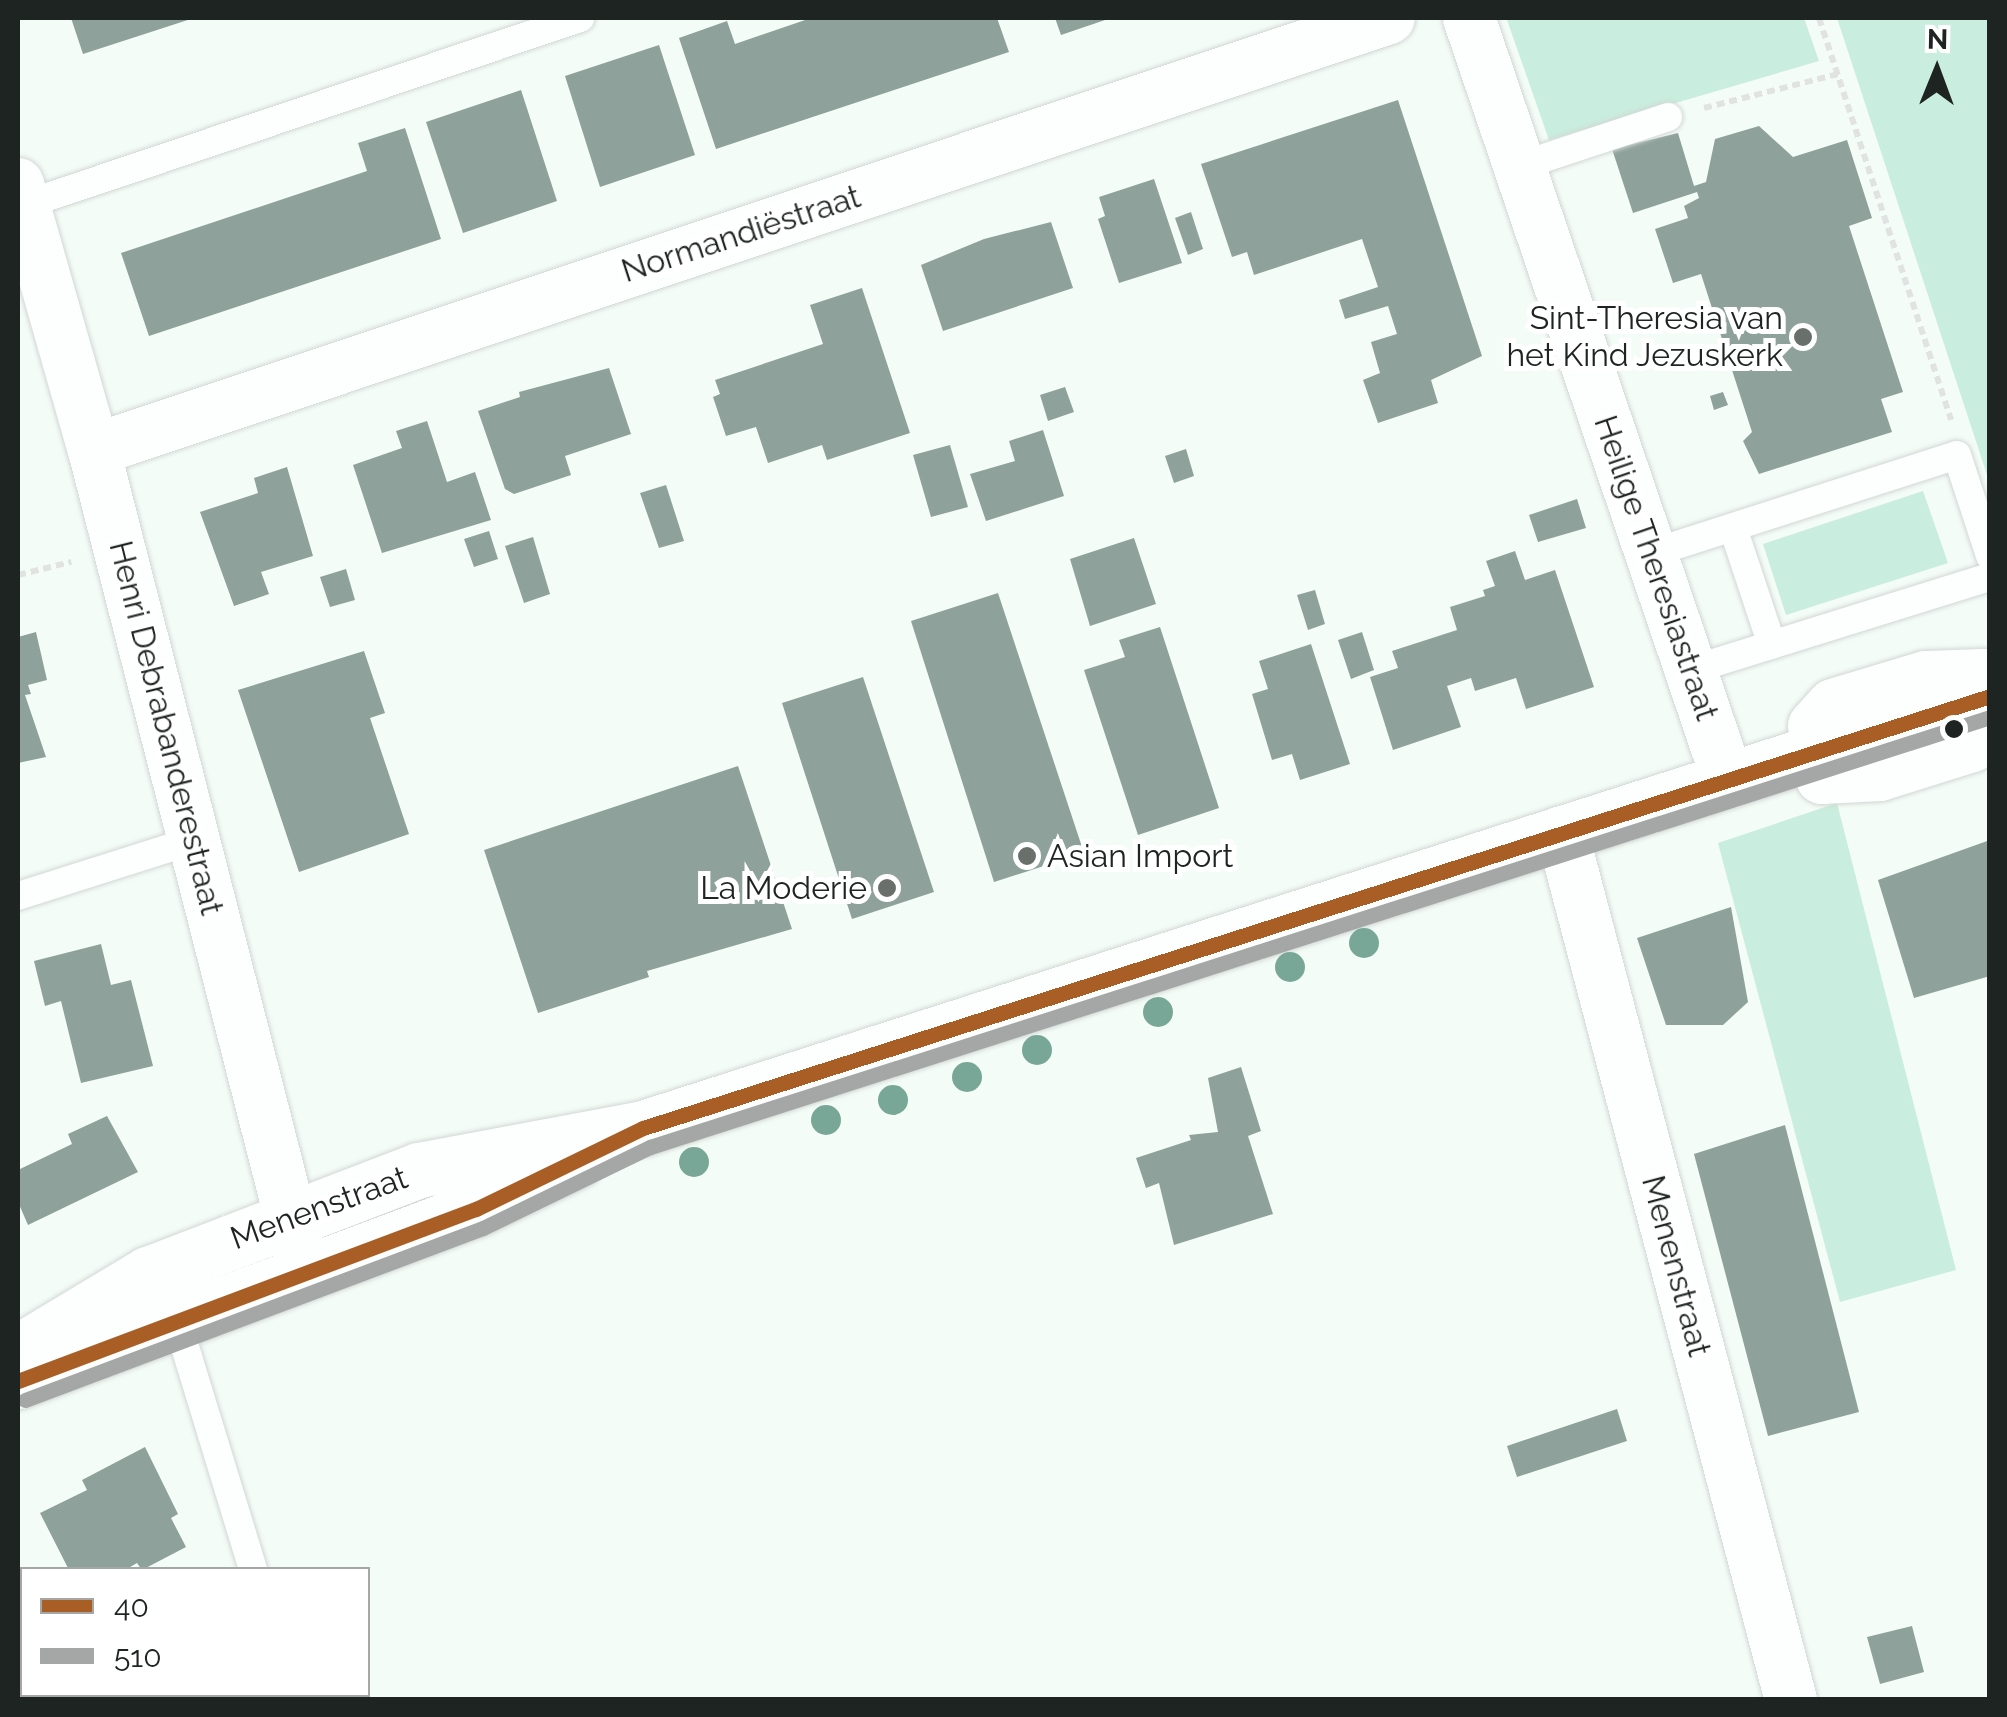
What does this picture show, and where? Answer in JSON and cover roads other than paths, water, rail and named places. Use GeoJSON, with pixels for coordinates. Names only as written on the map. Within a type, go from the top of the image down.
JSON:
{"type":"FeatureCollection","features":[{"type":"Feature","properties":{"kind":"main road","name":"Menenstraat"},"geometry":{"type":"LineString","coordinates":[[18,1352],[148,1274],[290,1216],[419,1170],[643,1128],[1990,696]]}},
{"type":"Feature","properties":{"kind":"main road","name":"Menenstraat"},"geometry":{"type":"LineString","coordinates":[[18,1382],[476,1209],[643,1128]]}},
{"type":"Feature","properties":{"kind":"street","name":"Normandiëstraat"},"geometry":{"type":"LineString","coordinates":[[94,450],[1388,18]]}},
{"type":"Feature","properties":{"kind":"street","name":"Heilige Theresiastraat"},"geometry":{"type":"LineString","coordinates":[[1469,18],[1728,777]]}},
{"type":"Feature","properties":{"kind":"street","name":"Henri Debrabanderestraat"},"geometry":{"type":"LineString","coordinates":[[21,194],[94,450],[305,1274]]}},
{"type":"Feature","properties":{"kind":"street","name":"Menenstraat"},"geometry":{"type":"LineString","coordinates":[[1562,832],[1791,1700]]}},
{"type":"Feature","properties":{"kind":"lane"},"geometry":{"type":"LineString","coordinates":[[21,194],[580,18]]}},
{"type":"Feature","properties":{"kind":"lane"},"geometry":{"type":"LineString","coordinates":[[1520,166],[1668,117]]}},
{"type":"Feature","properties":{"kind":"lane"},"geometry":{"type":"LineString","coordinates":[[1652,554],[1957,455],[1990,556]]}},
{"type":"Feature","properties":{"kind":"lane"},"geometry":{"type":"LineString","coordinates":[[1733,528],[1772,645]]}},
{"type":"Feature","properties":{"kind":"lane"},"geometry":{"type":"LineString","coordinates":[[1691,670],[1990,576]]}},
{"type":"Feature","properties":{"kind":"lane"},"geometry":{"type":"LineString","coordinates":[[18,896],[195,840]]}},
{"type":"Feature","properties":{"kind":"lane"},"geometry":{"type":"LineString","coordinates":[[178,1324],[252,1567]]}},
{"type":"Feature","properties":{"kind":"place","name":"Sint-Theresia van het Kind Jezuskerk"},"geometry":{"type":"Point","coordinates":[1803,337]}},
{"type":"Feature","properties":{"kind":"place","name":"Asian Import"},"geometry":{"type":"Point","coordinates":[1027,856]}},
{"type":"Feature","properties":{"kind":"place","name":"La Moderie"},"geometry":{"type":"Point","coordinates":[887,888]}}]}
